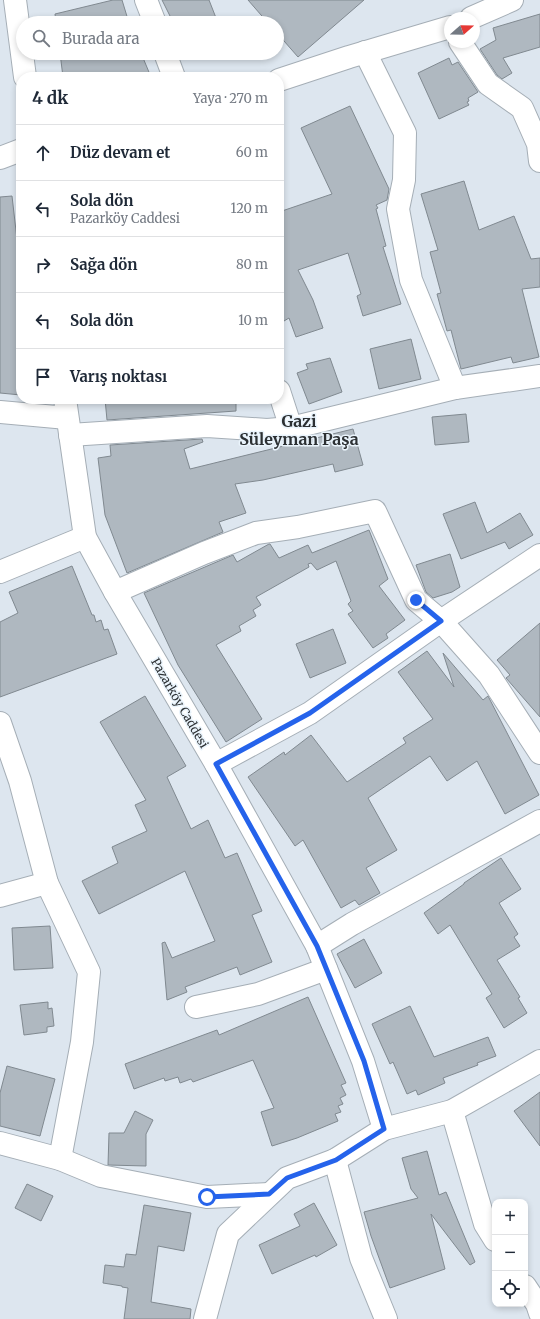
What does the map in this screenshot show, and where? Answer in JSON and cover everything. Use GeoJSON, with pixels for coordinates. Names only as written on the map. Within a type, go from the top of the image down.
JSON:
{"type":"FeatureCollection","features":[{"type":"Feature","properties":{"kind":"street"},"geometry":{"type":"LineString","coordinates":[[146,0],[152,16]]}},
{"type":"Feature","properties":{"kind":"street"},"geometry":{"type":"LineString","coordinates":[[480,14],[512,0]]}},
{"type":"Feature","properties":{"kind":"street"},"geometry":{"type":"LineString","coordinates":[[22,2],[23,16]]}},
{"type":"Feature","properties":{"kind":"street"},"geometry":{"type":"LineString","coordinates":[[284,78],[365,52],[444,29]]}},
{"type":"Feature","properties":{"kind":"street"},"geometry":{"type":"LineString","coordinates":[[464,48],[488,84],[522,108],[538,144],[540,161]]}},
{"type":"Feature","properties":{"kind":"street"},"geometry":{"type":"LineString","coordinates":[[365,52],[405,133],[404,180],[398,209],[411,280],[455,388]]}},
{"type":"Feature","properties":{"kind":"street"},"geometry":{"type":"LineString","coordinates":[[24,60],[25,72]]}},
{"type":"Feature","properties":{"kind":"street"},"geometry":{"type":"LineString","coordinates":[[168,60],[172,72]]}},
{"type":"Feature","properties":{"kind":"street"},"geometry":{"type":"LineString","coordinates":[[0,158],[16,152]]}},
{"type":"Feature","properties":{"kind":"street"},"geometry":{"type":"LineString","coordinates":[[0,412],[267,430],[291,428],[455,388],[540,376]]}},
{"type":"Feature","properties":{"kind":"street"},"geometry":{"type":"LineString","coordinates":[[283,404],[291,428]]}},
{"type":"Feature","properties":{"kind":"street","name":"Pazarköy Caddesi"},"geometry":{"type":"LineString","coordinates":[[67,417],[85,537],[115,592],[216,764],[317,946],[364,1061],[384,1129]]}},
{"type":"Feature","properties":{"kind":"street"},"geometry":{"type":"LineString","coordinates":[[115,592],[204,553],[256,533],[298,527],[375,511],[416,600],[441,621],[489,675],[540,753]]}},
{"type":"Feature","properties":{"kind":"street"},"geometry":{"type":"LineString","coordinates":[[0,572],[85,537]]}},
{"type":"Feature","properties":{"kind":"street"},"geometry":{"type":"LineString","coordinates":[[216,764],[310,713],[441,621],[540,555]]}},
{"type":"Feature","properties":{"kind":"street"},"geometry":{"type":"LineString","coordinates":[[0,723],[20,781],[47,884],[89,972],[82,1042],[60,1159]]}},
{"type":"Feature","properties":{"kind":"street"},"geometry":{"type":"LineString","coordinates":[[317,946],[352,924],[540,821]]}},
{"type":"Feature","properties":{"kind":"street"},"geometry":{"type":"LineString","coordinates":[[0,896],[47,884]]}},
{"type":"Feature","properties":{"kind":"street"},"geometry":{"type":"LineString","coordinates":[[196,1007],[258,994],[326,969]]}},
{"type":"Feature","properties":{"kind":"street"},"geometry":{"type":"LineString","coordinates":[[205,1319],[228,1234],[287,1178],[336,1160],[384,1129],[452,1111],[540,1060]]}},
{"type":"Feature","properties":{"kind":"street"},"geometry":{"type":"LineString","coordinates":[[452,1111],[485,1224],[492,1235]]}},
{"type":"Feature","properties":{"kind":"street"},"geometry":{"type":"LineString","coordinates":[[0,1144],[60,1159],[101,1176],[207,1197],[269,1194]]}},
{"type":"Feature","properties":{"kind":"street"},"geometry":{"type":"LineString","coordinates":[[336,1160],[361,1258],[386,1319]]}},
{"type":"Feature","properties":{"kind":"street"},"geometry":{"type":"LineString","coordinates":[[528,1290],[539,1306]]}},
{"type":"Feature","properties":{"kind":"building"},"geometry":{"type":"Polygon","coordinates":[[[113,0],[122,0],[127,16],[55,16],[55,14],[113,0]]]}},
{"type":"Feature","properties":{"kind":"building"},"geometry":{"type":"Polygon","coordinates":[[[162,0],[209,0],[215,16],[170,16],[162,0]]]}},
{"type":"Feature","properties":{"kind":"building"},"geometry":{"type":"Polygon","coordinates":[[[248,0],[364,0],[298,57],[284,41],[284,16],[262,16],[248,0]]]}},
{"type":"Feature","properties":{"kind":"building"},"geometry":{"type":"Polygon","coordinates":[[[540,14],[540,47],[503,58],[512,73],[502,79],[497,75],[480,49],[496,40],[493,28],[540,14]]]}},
{"type":"Feature","properties":{"kind":"building"},"geometry":{"type":"Polygon","coordinates":[[[449,58],[452,65],[458,62],[478,92],[468,98],[469,101],[467,102],[469,105],[439,119],[418,73],[449,58]]]}},
{"type":"Feature","properties":{"kind":"building"},"geometry":{"type":"Polygon","coordinates":[[[61,60],[144,60],[149,72],[62,72],[61,60]]]}},
{"type":"Feature","properties":{"kind":"building"},"geometry":{"type":"Polygon","coordinates":[[[350,106],[389,189],[387,200],[376,205],[378,208],[376,209],[386,246],[383,247],[401,304],[363,316],[357,296],[361,294],[348,253],[298,270],[313,300],[323,328],[296,337],[289,318],[284,321],[284,210],[332,194],[301,128],[350,106]]]}},
{"type":"Feature","properties":{"kind":"building"},"geometry":{"type":"Polygon","coordinates":[[[464,181],[479,230],[514,216],[531,259],[540,258],[540,287],[522,289],[539,357],[513,363],[511,357],[461,369],[451,330],[447,331],[437,294],[441,293],[430,252],[438,250],[421,194],[464,181]]]}},
{"type":"Feature","properties":{"kind":"building"},"geometry":{"type":"Polygon","coordinates":[[[12,196],[16,231],[16,395],[0,393],[0,197],[12,196]]]}},
{"type":"Feature","properties":{"kind":"building"},"geometry":{"type":"Polygon","coordinates":[[[411,339],[421,379],[379,389],[370,349],[411,339]]]}},
{"type":"Feature","properties":{"kind":"building"},"geometry":{"type":"Polygon","coordinates":[[[330,358],[342,392],[309,404],[297,373],[308,369],[306,364],[330,358]]]}},
{"type":"Feature","properties":{"kind":"building"},"geometry":{"type":"Polygon","coordinates":[[[105,404],[236,404],[236,411],[107,420],[105,404]]]}},
{"type":"Feature","properties":{"kind":"building"},"geometry":{"type":"Polygon","coordinates":[[[466,414],[469,442],[435,445],[432,417],[466,414]]]}},
{"type":"Feature","properties":{"kind":"building"},"geometry":{"type":"Polygon","coordinates":[[[353,429],[363,465],[335,472],[333,464],[263,480],[235,484],[246,513],[219,522],[223,532],[127,573],[105,515],[98,458],[111,456],[110,445],[202,439],[203,442],[184,449],[190,469],[353,429]]]}},
{"type":"Feature","properties":{"kind":"building"},"geometry":{"type":"Polygon","coordinates":[[[475,502],[487,533],[520,513],[533,535],[509,549],[505,542],[461,559],[443,514],[475,502]]]}},
{"type":"Feature","properties":{"kind":"building"},"geometry":{"type":"Polygon","coordinates":[[[369,530],[388,579],[379,586],[405,620],[386,634],[388,638],[373,648],[348,614],[353,611],[348,604],[351,601],[336,561],[317,570],[311,563],[308,564],[309,567],[256,597],[261,605],[253,610],[256,616],[239,626],[241,631],[216,645],[262,719],[226,742],[178,665],[144,593],[233,555],[237,562],[269,544],[279,558],[308,545],[312,553],[369,530]]]}},
{"type":"Feature","properties":{"kind":"building"},"geometry":{"type":"Polygon","coordinates":[[[450,554],[460,587],[452,592],[433,598],[426,592],[416,565],[450,554]]]}},
{"type":"Feature","properties":{"kind":"building"},"geometry":{"type":"Polygon","coordinates":[[[72,566],[92,615],[94,615],[96,622],[101,620],[104,630],[108,629],[117,654],[0,697],[0,622],[18,613],[9,592],[72,566]]]}},
{"type":"Feature","properties":{"kind":"building"},"geometry":{"type":"Polygon","coordinates":[[[540,623],[540,717],[506,678],[510,675],[497,660],[540,623]]]}},
{"type":"Feature","properties":{"kind":"building"},"geometry":{"type":"Polygon","coordinates":[[[333,629],[346,663],[310,678],[296,644],[333,629]]]}},
{"type":"Feature","properties":{"kind":"building"},"geometry":{"type":"Polygon","coordinates":[[[427,651],[454,687],[443,653],[483,700],[488,696],[539,795],[505,814],[477,761],[447,781],[430,756],[368,798],[397,850],[366,868],[380,893],[359,905],[355,900],[341,908],[303,840],[295,846],[248,777],[284,752],[285,755],[311,735],[347,782],[406,743],[403,738],[433,719],[398,672],[427,651]]]}},
{"type":"Feature","properties":{"kind":"building"},"geometry":{"type":"Polygon","coordinates":[[[145,696],[186,766],[167,777],[191,829],[208,820],[225,858],[237,853],[262,911],[252,915],[272,962],[240,975],[237,967],[185,987],[187,992],[167,1000],[162,943],[165,942],[172,958],[215,941],[185,871],[99,914],[82,881],[118,863],[112,847],[147,831],[135,805],[146,800],[100,722],[145,696]]]}},
{"type":"Feature","properties":{"kind":"building"},"geometry":{"type":"Polygon","coordinates":[[[501,858],[521,889],[499,903],[518,934],[514,937],[520,946],[497,960],[520,997],[518,998],[527,1013],[504,1028],[486,998],[492,994],[450,925],[438,934],[424,913],[501,858]]]}},
{"type":"Feature","properties":{"kind":"building"},"geometry":{"type":"Polygon","coordinates":[[[50,926],[53,968],[14,970],[12,928],[50,926]]]}},
{"type":"Feature","properties":{"kind":"building"},"geometry":{"type":"Polygon","coordinates":[[[364,939],[382,973],[355,988],[337,954],[364,939]]]}},
{"type":"Feature","properties":{"kind":"building"},"geometry":{"type":"Polygon","coordinates":[[[308,997],[346,1083],[341,1085],[346,1095],[340,1098],[343,1104],[338,1106],[341,1112],[335,1114],[338,1121],[297,1138],[272,1146],[261,1112],[274,1108],[253,1060],[193,1082],[191,1079],[180,1083],[178,1077],[165,1081],[164,1078],[134,1089],[125,1064],[217,1030],[219,1035],[308,997]]]}},
{"type":"Feature","properties":{"kind":"building"},"geometry":{"type":"Polygon","coordinates":[[[48,1002],[48,1009],[52,1008],[54,1026],[47,1027],[47,1032],[24,1035],[20,1005],[48,1002]]]}},
{"type":"Feature","properties":{"kind":"building"},"geometry":{"type":"Polygon","coordinates":[[[410,1006],[434,1057],[488,1037],[496,1056],[477,1063],[478,1065],[443,1078],[445,1083],[418,1095],[416,1090],[407,1094],[393,1062],[390,1064],[372,1024],[410,1006]]]}},
{"type":"Feature","properties":{"kind":"building"},"geometry":{"type":"Polygon","coordinates":[[[7,1066],[55,1079],[40,1136],[0,1126],[0,1093],[7,1066]]]}},
{"type":"Feature","properties":{"kind":"building"},"geometry":{"type":"Polygon","coordinates":[[[540,1092],[540,1146],[514,1111],[540,1092]]]}},
{"type":"Feature","properties":{"kind":"building"},"geometry":{"type":"Polygon","coordinates":[[[135,1111],[153,1120],[146,1134],[146,1166],[108,1165],[109,1133],[124,1133],[135,1111]]]}},
{"type":"Feature","properties":{"kind":"building"},"geometry":{"type":"Polygon","coordinates":[[[427,1151],[439,1195],[446,1192],[475,1262],[470,1265],[431,1214],[445,1269],[390,1288],[364,1212],[418,1198],[411,1189],[402,1158],[427,1151]]]}},
{"type":"Feature","properties":{"kind":"building"},"geometry":{"type":"Polygon","coordinates":[[[27,1184],[53,1196],[41,1221],[15,1208],[27,1184]]]}},
{"type":"Feature","properties":{"kind":"building"},"geometry":{"type":"Polygon","coordinates":[[[314,1203],[337,1245],[316,1257],[315,1255],[272,1274],[259,1245],[300,1226],[294,1214],[314,1203]]]}},
{"type":"Feature","properties":{"kind":"building"},"geometry":{"type":"Polygon","coordinates":[[[144,1205],[191,1213],[184,1251],[158,1246],[151,1302],[191,1309],[190,1319],[124,1319],[128,1288],[103,1283],[105,1265],[124,1267],[126,1254],[136,1255],[144,1205]]]}},
{"type":"Feature","properties":{"kind":"district","name":"Gazi Süleyman Paşa"},"geometry":{"type":"Point","coordinates":[299,430]}},
{"type":"Feature","properties":{"kind":"route"},"geometry":{"type":"LineString","coordinates":[[207,1197],[269,1194],[287,1178],[336,1160],[384,1129],[364,1061],[317,946],[216,764],[310,713],[441,621],[416,600]]}}]}
